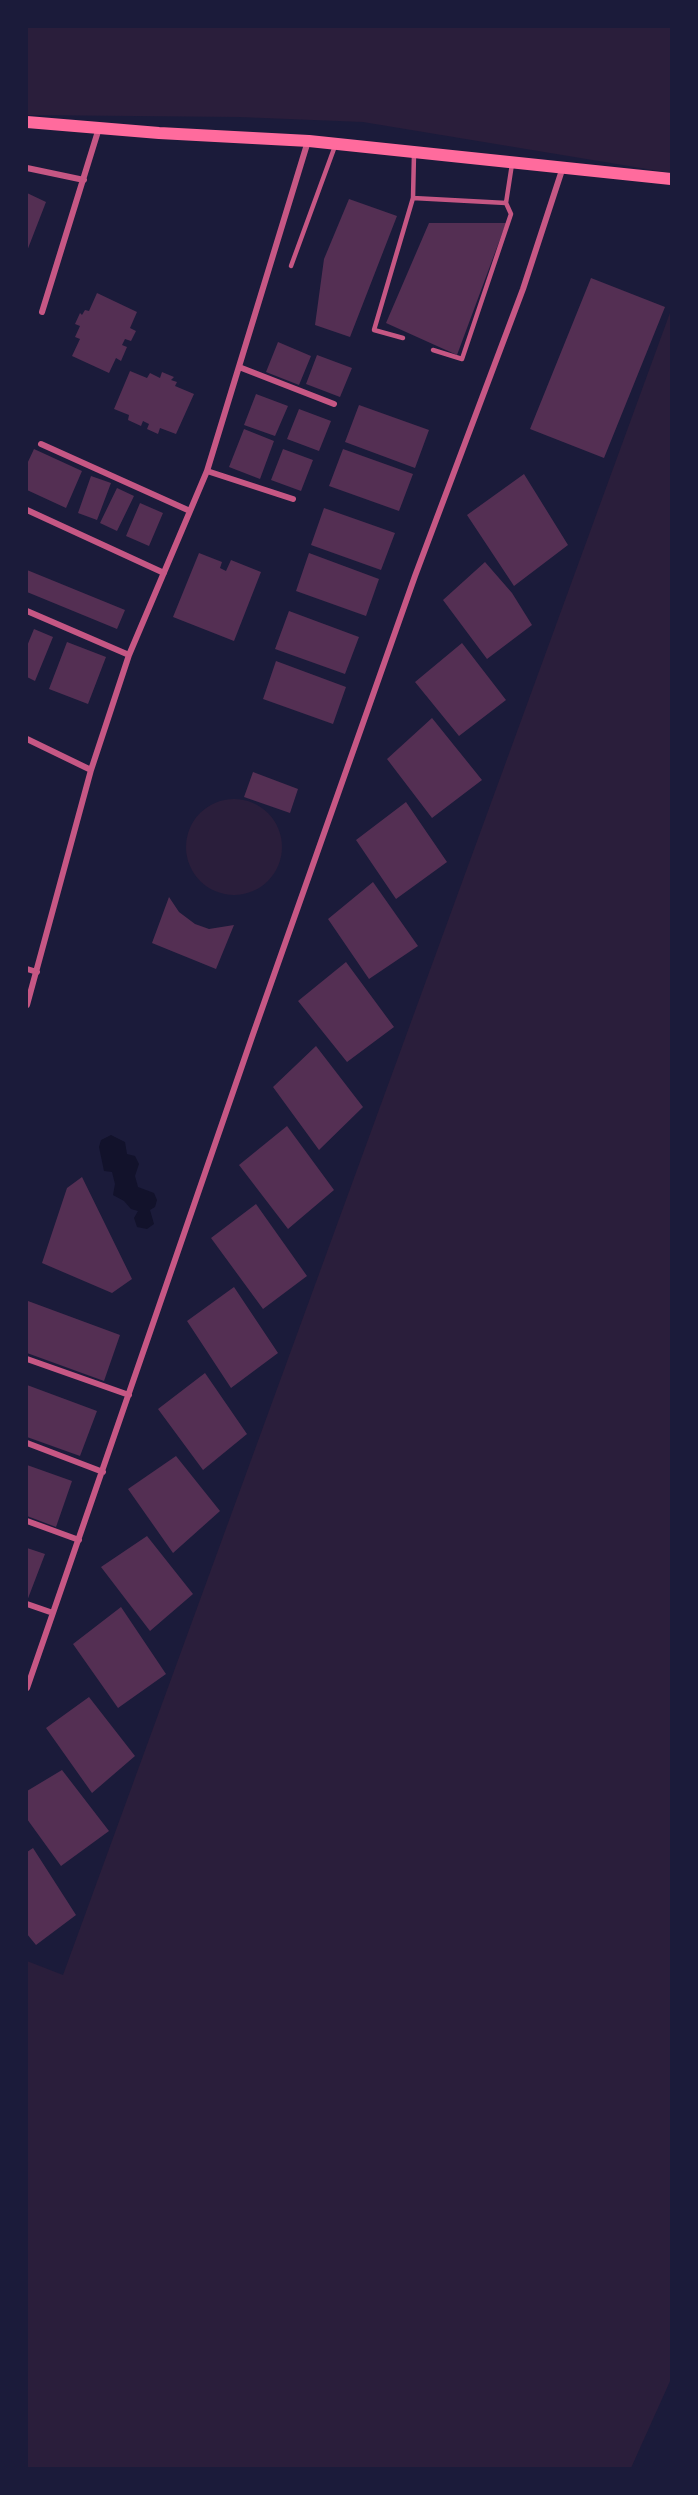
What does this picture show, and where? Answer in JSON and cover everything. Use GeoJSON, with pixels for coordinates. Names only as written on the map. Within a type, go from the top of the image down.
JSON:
{"type":"FeatureCollection","features":[{"type":"Feature","properties":{"kind":"main road"},"geometry":{"type":"LineString","coordinates":[[27,122],[309,141],[671,179]]}},
{"type":"Feature","properties":{"kind":"street"},"geometry":{"type":"LineString","coordinates":[[42,312],[99,128]]}},
{"type":"Feature","properties":{"kind":"street"},"geometry":{"type":"LineString","coordinates":[[27,1005],[91,770],[129,655],[207,471],[309,141]]}},
{"type":"Feature","properties":{"kind":"street"},"geometry":{"type":"LineString","coordinates":[[27,1686],[411,587],[523,289],[563,167]]}},
{"type":"Feature","properties":{"kind":"street"},"geometry":{"type":"LineString","coordinates":[[27,168],[84,180]]}},
{"type":"Feature","properties":{"kind":"street"},"geometry":{"type":"LineString","coordinates":[[239,367],[334,404]]}},
{"type":"Feature","properties":{"kind":"street"},"geometry":{"type":"LineString","coordinates":[[41,444],[190,511]]}},
{"type":"Feature","properties":{"kind":"street"},"geometry":{"type":"LineString","coordinates":[[207,471],[293,499]]}},
{"type":"Feature","properties":{"kind":"street"},"geometry":{"type":"LineString","coordinates":[[27,510],[164,573]]}},
{"type":"Feature","properties":{"kind":"street"},"geometry":{"type":"LineString","coordinates":[[27,611],[129,655]]}},
{"type":"Feature","properties":{"kind":"street"},"geometry":{"type":"LineString","coordinates":[[27,739],[91,770]]}},
{"type":"Feature","properties":{"kind":"street"},"geometry":{"type":"LineString","coordinates":[[27,969],[37,972]]}},
{"type":"Feature","properties":{"kind":"street"},"geometry":{"type":"LineString","coordinates":[[27,1359],[129,1395]]}},
{"type":"Feature","properties":{"kind":"street"},"geometry":{"type":"LineString","coordinates":[[27,1443],[103,1472]]}},
{"type":"Feature","properties":{"kind":"street"},"geometry":{"type":"LineString","coordinates":[[27,1521],[79,1540]]}},
{"type":"Feature","properties":{"kind":"street"},"geometry":{"type":"LineString","coordinates":[[27,1604],[53,1613]]}},
{"type":"Feature","properties":{"kind":"lane"},"geometry":{"type":"LineString","coordinates":[[291,266],[336,144]]}},
{"type":"Feature","properties":{"kind":"lane"},"geometry":{"type":"LineString","coordinates":[[404,338],[374,330],[413,198],[414,152]]}},
{"type":"Feature","properties":{"kind":"lane"},"geometry":{"type":"LineString","coordinates":[[433,350],[462,359],[511,214],[506,203],[512,162]]}},
{"type":"Feature","properties":{"kind":"lane"},"geometry":{"type":"LineString","coordinates":[[413,198],[506,203]]}},
{"type":"Feature","properties":{"kind":"shaded area"},"geometry":{"type":"Polygon","coordinates":[[[27,27],[671,27],[671,173],[363,122],[239,117],[27,115],[27,27]]]}},
{"type":"Feature","properties":{"kind":"shaded area"},"geometry":{"type":"Polygon","coordinates":[[[671,310],[671,2379],[631,2468],[27,2468],[27,1961],[63,1975],[671,310]]]}},
{"type":"Feature","properties":{"kind":"shaded area"},"geometry":{"type":"Polygon","coordinates":[[[234,799],[252,802],[268,813],[279,829],[282,847],[279,865],[268,881],[252,892],[234,895],[216,892],[200,881],[189,865],[186,847],[189,829],[200,813],[216,802],[234,799]]]}},
{"type":"Feature","properties":{"kind":"shaded area"},"geometry":{"type":"Polygon","coordinates":[[[111,1135],[125,1142],[127,1154],[135,1156],[139,1164],[135,1176],[138,1187],[154,1193],[157,1200],[155,1207],[150,1210],[154,1224],[147,1229],[137,1227],[134,1218],[138,1211],[131,1209],[124,1201],[113,1195],[115,1184],[112,1172],[104,1171],[99,1147],[101,1140],[111,1135]]]}},
{"type":"Feature","properties":{"kind":"building"},"geometry":{"type":"Polygon","coordinates":[[[27,193],[46,202],[27,251],[27,193]]]}},
{"type":"Feature","properties":{"kind":"building"},"geometry":{"type":"Polygon","coordinates":[[[349,199],[397,216],[350,337],[315,325],[324,259],[349,199]]]}},
{"type":"Feature","properties":{"kind":"building"},"geometry":{"type":"Polygon","coordinates":[[[429,223],[506,223],[457,355],[386,323],[429,223]]]}},
{"type":"Feature","properties":{"kind":"building"},"geometry":{"type":"Polygon","coordinates":[[[591,278],[665,307],[604,458],[530,429],[591,278]]]}},
{"type":"Feature","properties":{"kind":"building"},"geometry":{"type":"Polygon","coordinates":[[[97,293],[137,312],[130,328],[136,331],[131,341],[125,339],[122,345],[127,347],[121,361],[116,358],[109,373],[72,356],[80,339],[75,337],[80,326],[75,324],[80,313],[82,315],[85,310],[89,311],[97,293]]]}},
{"type":"Feature","properties":{"kind":"building"},"geometry":{"type":"Polygon","coordinates":[[[278,342],[311,356],[299,385],[266,372],[278,342]]]}},
{"type":"Feature","properties":{"kind":"building"},"geometry":{"type":"Polygon","coordinates":[[[317,355],[352,368],[340,397],[306,384],[317,355]]]}},
{"type":"Feature","properties":{"kind":"building"},"geometry":{"type":"Polygon","coordinates":[[[130,371],[147,378],[150,373],[160,378],[162,372],[174,377],[171,380],[177,382],[175,386],[194,394],[176,434],[160,428],[158,434],[147,429],[149,424],[143,421],[141,426],[128,420],[129,415],[114,409],[130,371]]]}},
{"type":"Feature","properties":{"kind":"building"},"geometry":{"type":"Polygon","coordinates":[[[256,394],[288,406],[275,436],[244,425],[256,394]]]}},
{"type":"Feature","properties":{"kind":"building"},"geometry":{"type":"Polygon","coordinates":[[[359,405],[429,430],[415,468],[345,442],[359,405]]]}},
{"type":"Feature","properties":{"kind":"building"},"geometry":{"type":"Polygon","coordinates":[[[299,409],[331,421],[319,451],[287,439],[299,409]]]}},
{"type":"Feature","properties":{"kind":"building"},"geometry":{"type":"Polygon","coordinates":[[[244,429],[274,441],[260,479],[229,467],[244,429]]]}},
{"type":"Feature","properties":{"kind":"building"},"geometry":{"type":"Polygon","coordinates":[[[34,449],[82,471],[66,508],[27,490],[27,464],[34,449]]]}},
{"type":"Feature","properties":{"kind":"building"},"geometry":{"type":"Polygon","coordinates":[[[283,449],[313,460],[301,491],[271,480],[283,449]]]}},
{"type":"Feature","properties":{"kind":"building"},"geometry":{"type":"Polygon","coordinates":[[[343,449],[413,474],[399,511],[329,486],[343,449]]]}},
{"type":"Feature","properties":{"kind":"building"},"geometry":{"type":"Polygon","coordinates":[[[524,474],[568,545],[514,586],[467,515],[524,474]]]}},
{"type":"Feature","properties":{"kind":"building"},"geometry":{"type":"Polygon","coordinates":[[[91,476],[111,483],[97,520],[78,513],[91,476]]]}},
{"type":"Feature","properties":{"kind":"building"},"geometry":{"type":"Polygon","coordinates":[[[117,488],[134,496],[117,531],[100,523],[117,488]]]}},
{"type":"Feature","properties":{"kind":"building"},"geometry":{"type":"Polygon","coordinates":[[[140,503],[163,513],[149,546],[126,536],[140,503]]]}},
{"type":"Feature","properties":{"kind":"building"},"geometry":{"type":"Polygon","coordinates":[[[324,508],[395,533],[381,570],[311,545],[324,508]]]}},
{"type":"Feature","properties":{"kind":"building"},"geometry":{"type":"Polygon","coordinates":[[[199,553],[222,562],[220,568],[226,571],[231,560],[261,572],[234,641],[173,617],[199,553]]]}},
{"type":"Feature","properties":{"kind":"building"},"geometry":{"type":"Polygon","coordinates":[[[309,553],[379,579],[366,616],[296,591],[309,553]]]}},
{"type":"Feature","properties":{"kind":"building"},"geometry":{"type":"Polygon","coordinates":[[[485,562],[512,593],[532,625],[487,659],[443,600],[485,562]]]}},
{"type":"Feature","properties":{"kind":"building"},"geometry":{"type":"Polygon","coordinates":[[[27,570],[125,610],[117,629],[27,592],[27,570]]]}},
{"type":"Feature","properties":{"kind":"building"},"geometry":{"type":"Polygon","coordinates":[[[289,611],[359,637],[345,674],[275,649],[289,611]]]}},
{"type":"Feature","properties":{"kind":"building"},"geometry":{"type":"Polygon","coordinates":[[[34,629],[53,637],[35,681],[27,677],[27,646],[34,629]]]}},
{"type":"Feature","properties":{"kind":"building"},"geometry":{"type":"Polygon","coordinates":[[[67,642],[106,657],[88,704],[49,689],[67,642]]]}},
{"type":"Feature","properties":{"kind":"building"},"geometry":{"type":"Polygon","coordinates":[[[462,643],[506,700],[459,736],[415,682],[462,643]]]}},
{"type":"Feature","properties":{"kind":"building"},"geometry":{"type":"Polygon","coordinates":[[[276,661],[346,687],[333,724],[263,699],[276,661]]]}},
{"type":"Feature","properties":{"kind":"building"},"geometry":{"type":"Polygon","coordinates":[[[432,718],[482,780],[432,818],[387,759],[432,718]]]}},
{"type":"Feature","properties":{"kind":"building"},"geometry":{"type":"Polygon","coordinates":[[[253,772],[298,789],[290,813],[244,797],[253,772]]]}},
{"type":"Feature","properties":{"kind":"building"},"geometry":{"type":"Polygon","coordinates":[[[406,802],[447,862],[396,899],[356,840],[406,802]]]}},
{"type":"Feature","properties":{"kind":"building"},"geometry":{"type":"Polygon","coordinates":[[[373,882],[418,946],[369,979],[328,919],[373,882]]]}},
{"type":"Feature","properties":{"kind":"building"},"geometry":{"type":"Polygon","coordinates":[[[169,897],[179,912],[195,924],[209,929],[234,925],[216,969],[152,943],[169,897]]]}},
{"type":"Feature","properties":{"kind":"building"},"geometry":{"type":"Polygon","coordinates":[[[346,962],[394,1027],[347,1062],[298,1001],[346,962]]]}},
{"type":"Feature","properties":{"kind":"building"},"geometry":{"type":"Polygon","coordinates":[[[316,1046],[363,1107],[319,1150],[273,1087],[316,1046]]]}},
{"type":"Feature","properties":{"kind":"building"},"geometry":{"type":"Polygon","coordinates":[[[287,1126],[334,1190],[288,1229],[239,1165],[287,1126]]]}},
{"type":"Feature","properties":{"kind":"building"},"geometry":{"type":"Polygon","coordinates":[[[82,1177],[132,1279],[112,1293],[42,1263],[67,1188],[82,1177]]]}},
{"type":"Feature","properties":{"kind":"building"},"geometry":{"type":"Polygon","coordinates":[[[256,1204],[307,1276],[263,1309],[211,1238],[256,1204]]]}},
{"type":"Feature","properties":{"kind":"building"},"geometry":{"type":"Polygon","coordinates":[[[234,1287],[278,1353],[231,1388],[187,1321],[234,1287]]]}},
{"type":"Feature","properties":{"kind":"building"},"geometry":{"type":"Polygon","coordinates":[[[28,1301],[120,1335],[104,1381],[27,1353],[28,1301]]]}},
{"type":"Feature","properties":{"kind":"building"},"geometry":{"type":"Polygon","coordinates":[[[205,1373],[247,1434],[203,1470],[158,1409],[205,1373]]]}},
{"type":"Feature","properties":{"kind":"building"},"geometry":{"type":"Polygon","coordinates":[[[27,1385],[97,1411],[80,1456],[27,1437],[27,1385]]]}},
{"type":"Feature","properties":{"kind":"building"},"geometry":{"type":"Polygon","coordinates":[[[176,1456],[220,1511],[173,1553],[128,1489],[176,1456]]]}},
{"type":"Feature","properties":{"kind":"building"},"geometry":{"type":"Polygon","coordinates":[[[27,1465],[72,1481],[56,1527],[27,1516],[27,1465]]]}},
{"type":"Feature","properties":{"kind":"building"},"geometry":{"type":"Polygon","coordinates":[[[147,1536],[193,1594],[150,1631],[101,1567],[147,1536]]]}},
{"type":"Feature","properties":{"kind":"building"},"geometry":{"type":"Polygon","coordinates":[[[27,1548],[45,1554],[27,1601],[27,1548]]]}},
{"type":"Feature","properties":{"kind":"building"},"geometry":{"type":"Polygon","coordinates":[[[121,1607],[166,1674],[118,1708],[73,1644],[121,1607]]]}},
{"type":"Feature","properties":{"kind":"building"},"geometry":{"type":"Polygon","coordinates":[[[89,1697],[135,1756],[92,1793],[46,1728],[89,1697]]]}},
{"type":"Feature","properties":{"kind":"building"},"geometry":{"type":"Polygon","coordinates":[[[62,1770],[109,1831],[61,1866],[27,1819],[27,1791],[62,1770]]]}},
{"type":"Feature","properties":{"kind":"building"},"geometry":{"type":"Polygon","coordinates":[[[33,1848],[76,1915],[36,1945],[27,1934],[27,1852],[33,1848]]]}}]}
